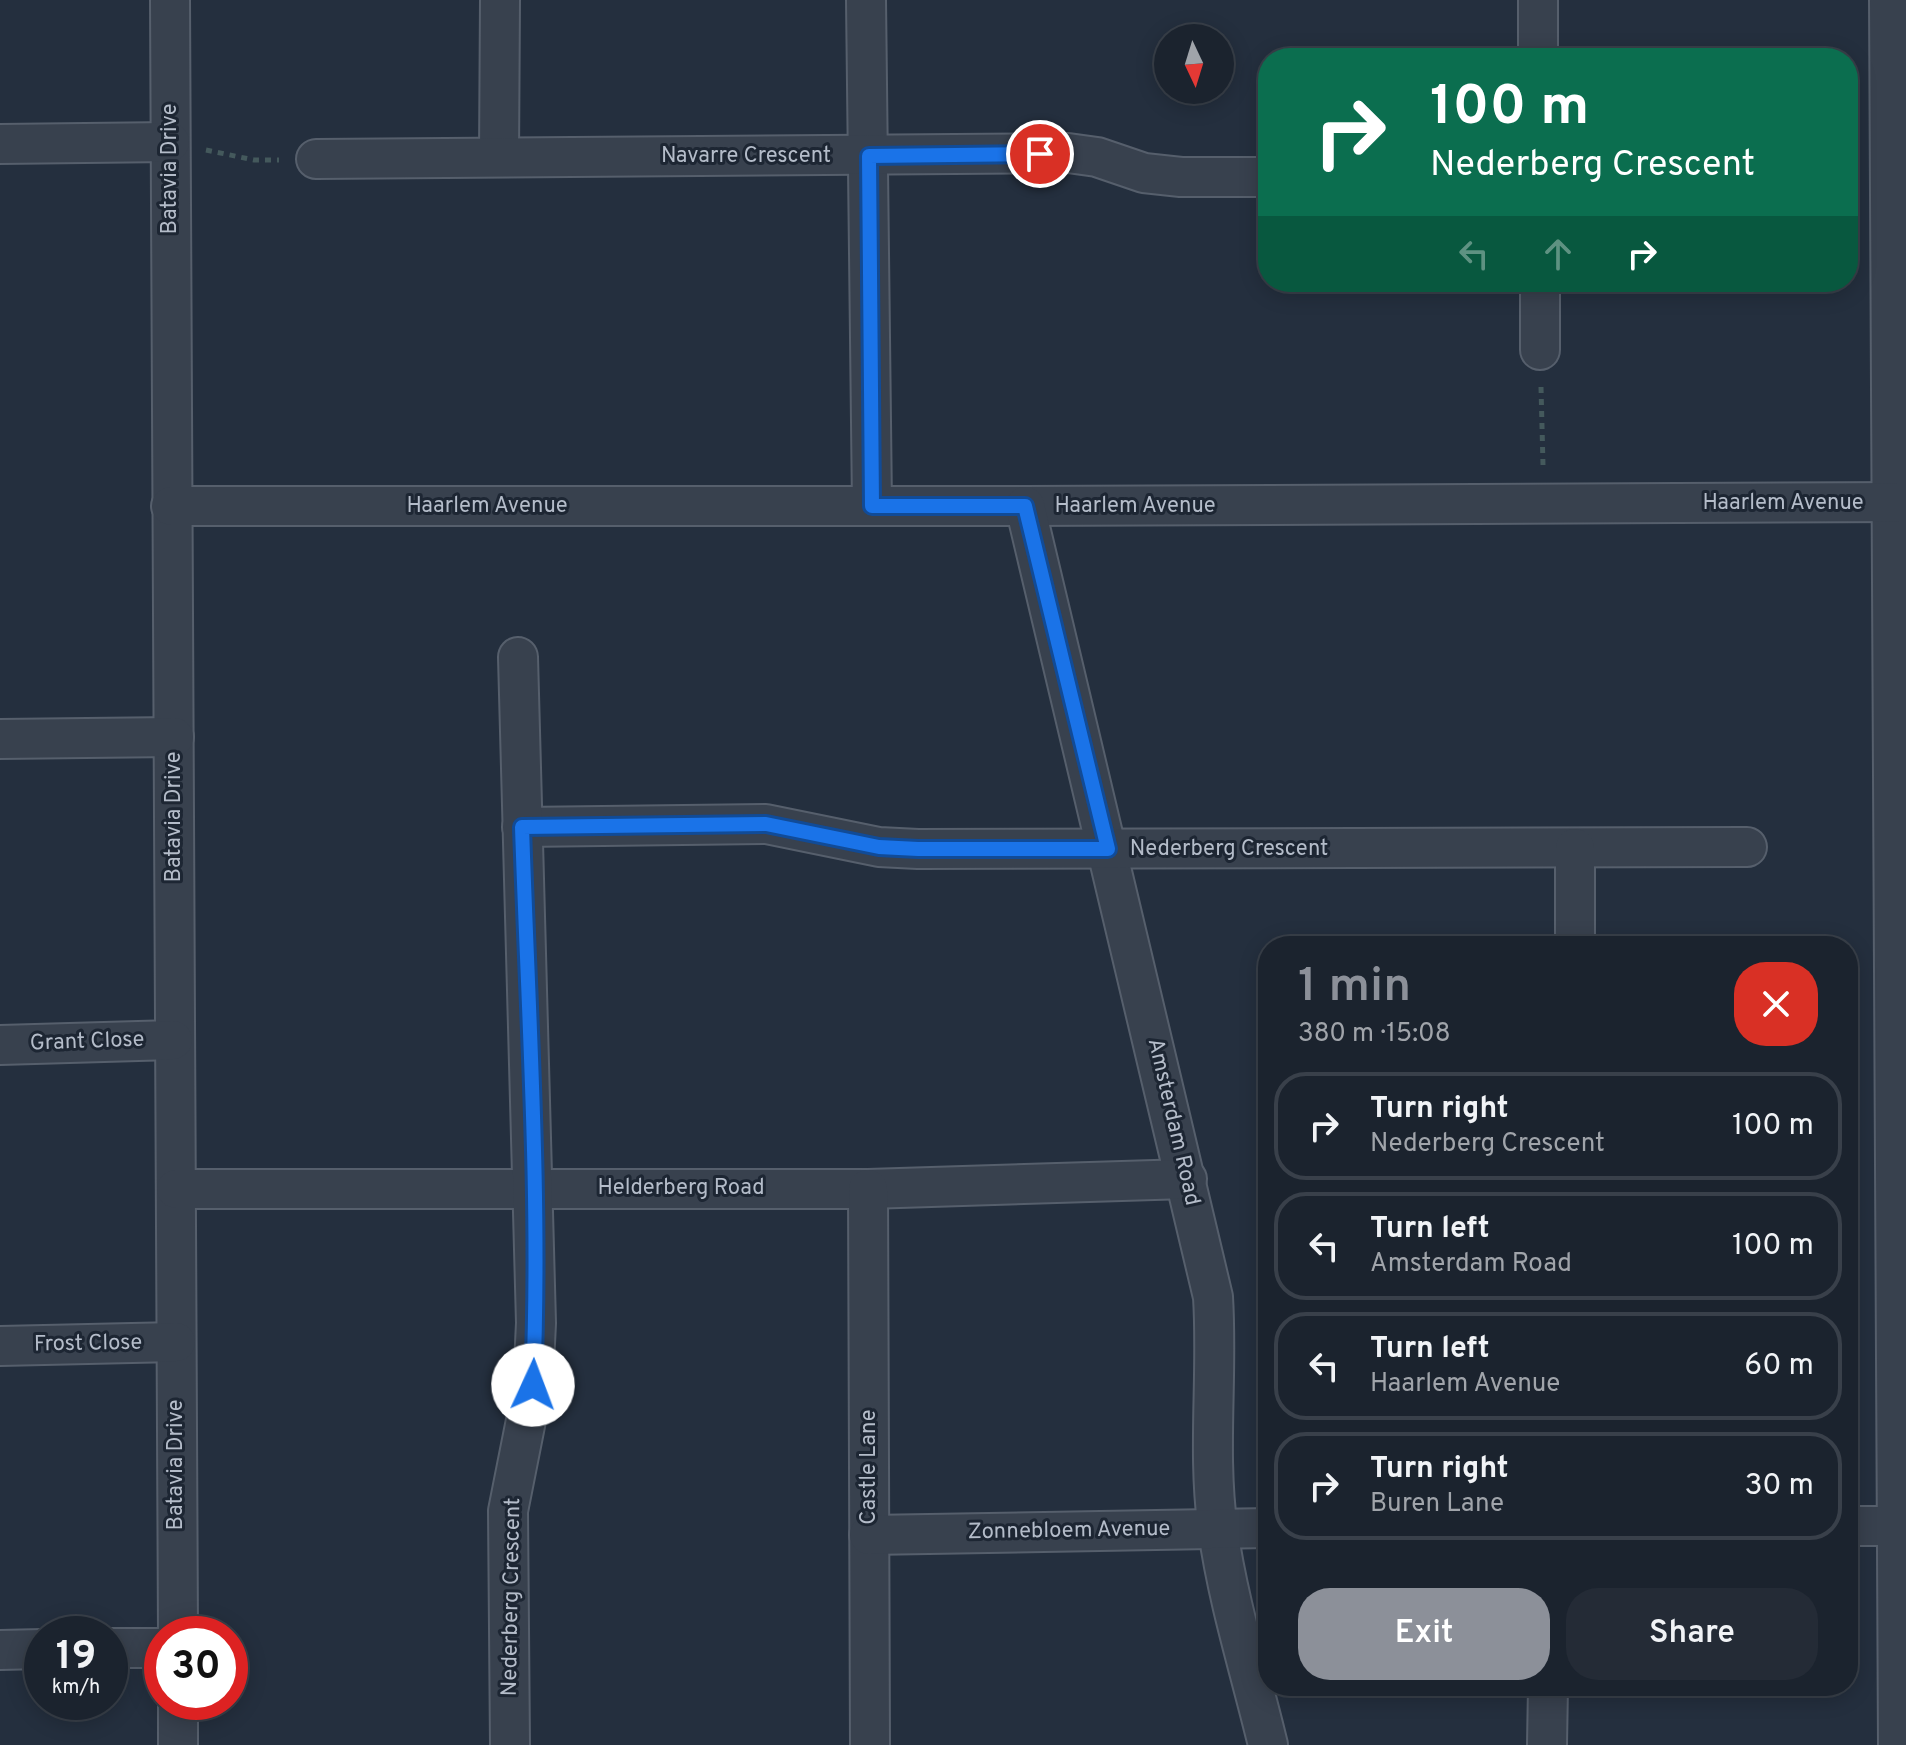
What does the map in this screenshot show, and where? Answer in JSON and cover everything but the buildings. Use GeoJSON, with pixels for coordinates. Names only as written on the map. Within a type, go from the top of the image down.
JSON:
{"type":"FeatureCollection","features":[{"type":"Feature","properties":{"kind":"street","name":"Batavia Drive"},"geometry":{"type":"LineString","coordinates":[[170,0],[178,1616]]}},
{"type":"Feature","properties":{"kind":"street"},"geometry":{"type":"LineString","coordinates":[[499,156],[500,0]]}},
{"type":"Feature","properties":{"kind":"street"},"geometry":{"type":"LineString","coordinates":[[866,0],[872,506]]}},
{"type":"Feature","properties":{"kind":"street"},"geometry":{"type":"LineString","coordinates":[[1538,0],[1538,48]]}},
{"type":"Feature","properties":{"kind":"street"},"geometry":{"type":"LineString","coordinates":[[1889,0],[1899,502],[1901,1526],[1898,1745]]}},
{"type":"Feature","properties":{"kind":"street"},"geometry":{"type":"LineString","coordinates":[[0,144],[170,142]]}},
{"type":"Feature","properties":{"kind":"street","name":"Navarre Crescent"},"geometry":{"type":"LineString","coordinates":[[316,159],[1068,153],[1097,157],[1156,174],[1258,177]]}},
{"type":"Feature","properties":{"kind":"street"},"geometry":{"type":"LineString","coordinates":[[1540,292],[1540,350]]}},
{"type":"Feature","properties":{"kind":"street","name":"Haarlem Avenue"},"geometry":{"type":"LineString","coordinates":[[171,506],[1899,502]]}},
{"type":"Feature","properties":{"kind":"street","name":"Amsterdam Road"},"geometry":{"type":"LineString","coordinates":[[1025,506],[1213,1297],[1214,1480],[1218,1528],[1226,1576],[1268,1745]]}},
{"type":"Feature","properties":{"kind":"street","name":"Nederberg Crescent"},"geometry":{"type":"LineString","coordinates":[[510,1745],[508,1511],[533,1385],[536,1323],[518,657]]}},
{"type":"Feature","properties":{"kind":"street"},"geometry":{"type":"LineString","coordinates":[[0,739],[174,737]]}},
{"type":"Feature","properties":{"kind":"street","name":"Nederberg Crescent"},"geometry":{"type":"LineString","coordinates":[[522,827],[766,824],[879,847],[918,849],[1747,847]]}},
{"type":"Feature","properties":{"kind":"street"},"geometry":{"type":"LineString","coordinates":[[1575,848],[1575,936]]}},
{"type":"Feature","properties":{"kind":"street","name":"Grant Close"},"geometry":{"type":"LineString","coordinates":[[0,1045],[173,1040]]}},
{"type":"Feature","properties":{"kind":"street","name":"Helderberg Road"},"geometry":{"type":"LineString","coordinates":[[176,1189],[868,1189],[1187,1179]]}},
{"type":"Feature","properties":{"kind":"street","name":"Castle Lane"},"geometry":{"type":"LineString","coordinates":[[868,1189],[870,1745]]}},
{"type":"Feature","properties":{"kind":"street","name":"Frost Close"},"geometry":{"type":"LineString","coordinates":[[0,1346],[176,1342]]}},
{"type":"Feature","properties":{"kind":"street"},"geometry":{"type":"LineString","coordinates":[[1858,1526],[1901,1526]]}},
{"type":"Feature","properties":{"kind":"street","name":"Zonnebloem Avenue"},"geometry":{"type":"LineString","coordinates":[[869,1535],[1258,1528]]}},
{"type":"Feature","properties":{"kind":"street"},"geometry":{"type":"LineString","coordinates":[[0,1650],[24,1649]]}},
{"type":"Feature","properties":{"kind":"street"},"geometry":{"type":"LineString","coordinates":[[1547,1745],[1548,1696]]}},
{"type":"Feature","properties":{"kind":"street"},"geometry":{"type":"LineString","coordinates":[[178,1720],[178,1745]]}},
{"type":"Feature","properties":{"kind":"path"},"geometry":{"type":"LineString","coordinates":[[170,142],[254,160],[316,159]]}},
{"type":"Feature","properties":{"kind":"path"},"geometry":{"type":"LineString","coordinates":[[1540,350],[1545,504]]}},
{"type":"Feature","properties":{"kind":"route"},"geometry":{"type":"LineString","coordinates":[[533,1385],[536,1323],[534,1187],[522,827],[766,824],[879,847],[1108,849],[1025,506],[872,506],[869,156],[1040,154]]}}]}
